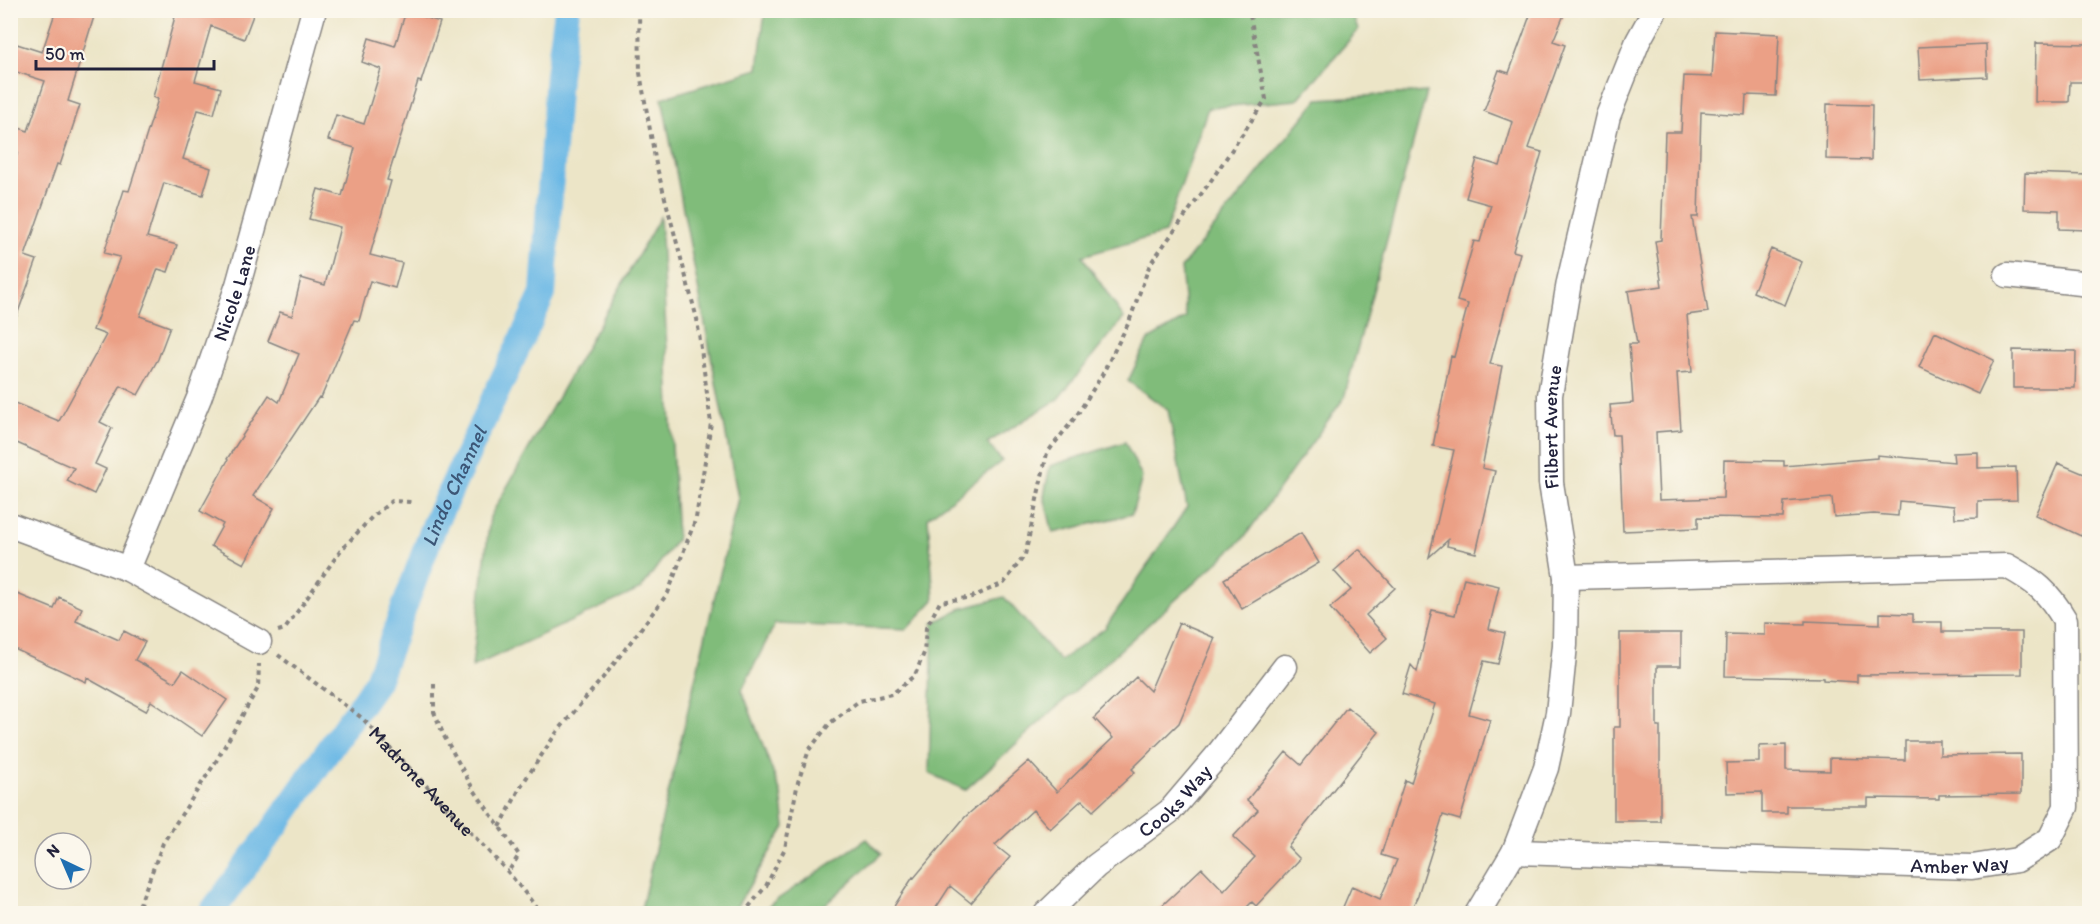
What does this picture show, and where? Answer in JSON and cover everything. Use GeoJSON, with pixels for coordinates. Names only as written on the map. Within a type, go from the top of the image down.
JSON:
{"type":"FeatureCollection","features":[{"type":"Feature","properties":{"kind":"street","name":"Nicole Lane"},"geometry":{"type":"LineString","coordinates":[[128,569],[199,398],[238,285],[271,158],[314,10]]}},
{"type":"Feature","properties":{"kind":"street","name":"Filbert Avenue"},"geometry":{"type":"LineString","coordinates":[[1477,914],[1514,852],[1546,768],[1558,713],[1565,645],[1566,577],[1551,483],[1550,395],[1569,282],[1608,116],[1638,41],[1655,10]]}},
{"type":"Feature","properties":{"kind":"street"},"geometry":{"type":"LineString","coordinates":[[2007,274],[2090,284]]}},
{"type":"Feature","properties":{"kind":"street"},"geometry":{"type":"LineString","coordinates":[[10,525],[128,569],[260,642]]}},
{"type":"Feature","properties":{"kind":"street","name":"Amber Way"},"geometry":{"type":"LineString","coordinates":[[1514,852],[1972,867],[2017,860],[2050,838],[2066,807],[2065,620],[2054,600],[2034,581],[2007,566],[1566,577]]}},
{"type":"Feature","properties":{"kind":"street","name":"Cooks Way"},"geometry":{"type":"LineString","coordinates":[[1046,914],[1096,866],[1170,811],[1216,758],[1285,667]]}},
{"type":"Feature","properties":{"kind":"path"},"geometry":{"type":"LineString","coordinates":[[500,827],[521,786],[557,732],[606,674],[668,593],[696,518],[711,423],[697,319],[656,164],[640,73],[639,10]]}},
{"type":"Feature","properties":{"kind":"path"},"geometry":{"type":"LineString","coordinates":[[743,914],[766,886],[784,848],[798,782],[809,750],[830,723],[859,701],[892,694],[915,675],[924,653],[926,628],[940,602],[972,597],[1004,583],[1025,555],[1047,453],[1077,415],[1102,375],[1129,322],[1150,264],[1210,182],[1266,99],[1249,10]]}},
{"type":"Feature","properties":{"kind":"path"},"geometry":{"type":"LineString","coordinates":[[136,914],[163,843],[215,763],[258,688],[260,642],[271,633],[285,629],[341,550],[373,516],[392,501],[412,502]]}},
{"type":"Feature","properties":{"kind":"path","name":"Madrone Avenue"},"geometry":{"type":"LineString","coordinates":[[290,663],[362,718],[508,872],[542,914]]}},
{"type":"Feature","properties":{"kind":"path"},"geometry":{"type":"LineString","coordinates":[[434,684],[434,712],[444,736],[472,787],[519,855],[508,872]]}},
{"type":"Feature","properties":{"kind":"green space"},"geometry":{"type":"Polygon","coordinates":[[[1351,10],[1358,30],[1297,100],[1208,108],[1165,233],[1082,256],[1124,318],[1057,400],[987,443],[1002,461],[928,517],[934,600],[907,629],[775,624],[742,690],[781,794],[785,827],[733,913],[640,913],[738,498],[662,98],[758,69],[765,11],[1351,10]]]}},
{"type":"Feature","properties":{"kind":"green space"},"geometry":{"type":"Polygon","coordinates":[[[1427,92],[1344,398],[1243,539],[965,790],[929,773],[933,623],[960,609],[1004,597],[1060,661],[1105,628],[1187,507],[1168,410],[1128,381],[1148,340],[1186,318],[1181,268],[1318,99],[1427,92]]]}},
{"type":"Feature","properties":{"kind":"green space"},"geometry":{"type":"Polygon","coordinates":[[[660,217],[677,539],[641,589],[472,667],[490,517],[660,217]]]}},
{"type":"Feature","properties":{"kind":"green space"},"geometry":{"type":"Polygon","coordinates":[[[1125,442],[1142,477],[1132,514],[1053,533],[1044,496],[1050,466],[1125,442]]]}},
{"type":"Feature","properties":{"kind":"green space"},"geometry":{"type":"Polygon","coordinates":[[[867,839],[881,854],[816,913],[760,913],[772,903],[867,839]]]}},
{"type":"Feature","properties":{"kind":"building"},"geometry":{"type":"Polygon","coordinates":[[[56,10],[96,10],[68,101],[80,105],[25,256],[37,260],[13,326],[10,325],[10,174],[18,152],[10,149],[10,125],[28,131],[45,81],[10,70],[10,66],[17,44],[42,52],[56,10]]]}},
{"type":"Feature","properties":{"kind":"building"},"geometry":{"type":"Polygon","coordinates":[[[175,10],[255,10],[244,39],[211,26],[195,81],[221,88],[214,114],[198,110],[183,159],[211,168],[203,195],[164,183],[147,237],[177,245],[168,272],[158,269],[140,316],[170,327],[158,359],[138,395],[121,386],[100,422],[112,428],[95,464],[106,469],[94,494],[67,481],[74,468],[10,440],[10,401],[59,421],[106,335],[93,330],[120,257],[104,253],[124,190],[129,191],[158,99],[153,97],[175,10]]]}},
{"type":"Feature","properties":{"kind":"building"},"geometry":{"type":"Polygon","coordinates":[[[1532,10],[1566,10],[1553,41],[1565,45],[1528,148],[1542,152],[1513,251],[1520,253],[1490,364],[1502,366],[1482,468],[1495,471],[1476,553],[1447,546],[1448,540],[1429,557],[1454,450],[1433,446],[1451,356],[1454,357],[1468,304],[1457,301],[1474,241],[1480,242],[1491,205],[1466,198],[1477,159],[1500,166],[1513,122],[1484,111],[1499,70],[1509,73],[1532,10]]]}},
{"type":"Feature","properties":{"kind":"building"},"geometry":{"type":"Polygon","coordinates":[[[406,11],[440,22],[421,82],[418,81],[387,180],[391,181],[370,255],[402,263],[395,288],[370,281],[359,321],[354,320],[321,398],[319,397],[253,496],[274,508],[244,564],[211,546],[223,524],[200,511],[227,459],[269,395],[279,402],[299,354],[268,341],[280,312],[292,316],[301,278],[325,285],[340,227],[309,219],[318,189],[342,196],[355,148],[328,140],[336,115],[364,124],[381,69],[362,62],[369,38],[395,46],[406,11]]]}},
{"type":"Feature","properties":{"kind":"building"},"geometry":{"type":"Polygon","coordinates":[[[1715,31],[1779,34],[1776,96],[1746,95],[1745,115],[1701,112],[1698,217],[1692,217],[1708,312],[1687,315],[1692,372],[1677,373],[1681,430],[1656,432],[1659,500],[1723,498],[1724,460],[1784,461],[1784,466],[1877,458],[1877,455],[1954,462],[1953,453],[1978,452],[1978,468],[2016,467],[2017,500],[1978,501],[1978,517],[1955,518],[1954,506],[1899,501],[1898,516],[1874,514],[1834,517],[1832,498],[1784,502],[1783,518],[1698,517],[1698,528],[1623,531],[1619,435],[1613,435],[1610,405],[1633,403],[1629,344],[1637,344],[1628,291],[1662,286],[1655,241],[1661,240],[1665,132],[1681,132],[1684,76],[1712,77],[1715,31]]]}},
{"type":"Feature","properties":{"kind":"building"},"geometry":{"type":"Polygon","coordinates":[[[2036,43],[2090,44],[2089,82],[2070,82],[2069,102],[2035,102],[2036,43]]]}},
{"type":"Feature","properties":{"kind":"building"},"geometry":{"type":"Polygon","coordinates":[[[1986,44],[1987,77],[1920,80],[1918,47],[1986,44]]]}},
{"type":"Feature","properties":{"kind":"building"},"geometry":{"type":"Polygon","coordinates":[[[1827,104],[1872,105],[1871,160],[1826,159],[1827,104]]]}},
{"type":"Feature","properties":{"kind":"building"},"geometry":{"type":"Polygon","coordinates":[[[2025,173],[2088,175],[2087,230],[2059,229],[2059,210],[2024,209],[2025,173]]]}},
{"type":"Feature","properties":{"kind":"building"},"geometry":{"type":"Polygon","coordinates":[[[1771,249],[1802,262],[1785,305],[1753,292],[1771,249]]]}},
{"type":"Feature","properties":{"kind":"building"},"geometry":{"type":"Polygon","coordinates":[[[1935,332],[1994,360],[1978,394],[1919,367],[1935,332]]]}},
{"type":"Feature","properties":{"kind":"building"},"geometry":{"type":"Polygon","coordinates":[[[2013,350],[2076,351],[2075,388],[2013,388],[2013,350]]]}},
{"type":"Feature","properties":{"kind":"building"},"geometry":{"type":"Polygon","coordinates":[[[2058,463],[2089,476],[2090,518],[2081,536],[2035,515],[2058,463]]]}},
{"type":"Feature","properties":{"kind":"building"},"geometry":{"type":"Polygon","coordinates":[[[1301,533],[1319,563],[1242,609],[1224,579],[1301,533]]]}},
{"type":"Feature","properties":{"kind":"building"},"geometry":{"type":"Polygon","coordinates":[[[1359,549],[1395,588],[1366,615],[1387,638],[1370,653],[1330,608],[1351,590],[1334,571],[1359,549]]]}},
{"type":"Feature","properties":{"kind":"building"},"geometry":{"type":"Polygon","coordinates":[[[1464,578],[1499,586],[1489,629],[1505,633],[1498,664],[1484,661],[1469,714],[1490,720],[1460,820],[1443,815],[1418,895],[1410,912],[1413,914],[1340,914],[1352,886],[1380,899],[1397,860],[1381,855],[1405,780],[1411,783],[1435,704],[1402,694],[1411,665],[1417,672],[1432,610],[1455,615],[1464,578]]]}},
{"type":"Feature","properties":{"kind":"building"},"geometry":{"type":"Polygon","coordinates":[[[10,591],[54,609],[59,597],[82,608],[76,621],[119,640],[124,631],[145,642],[135,660],[175,682],[183,670],[227,700],[202,736],[151,701],[146,711],[87,678],[86,682],[10,647],[10,591]]]}},
{"type":"Feature","properties":{"kind":"building"},"geometry":{"type":"Polygon","coordinates":[[[1880,613],[1913,614],[1913,622],[1942,622],[1942,632],[2022,632],[2022,674],[1857,675],[1857,682],[1823,680],[1823,678],[1725,676],[1726,634],[1765,635],[1765,623],[1805,624],[1805,621],[1880,624],[1880,613]]]}},
{"type":"Feature","properties":{"kind":"building"},"geometry":{"type":"Polygon","coordinates":[[[1179,623],[1215,638],[1179,723],[1132,769],[1135,772],[1093,811],[1082,800],[1050,829],[1033,810],[995,845],[1010,857],[971,903],[950,886],[932,914],[889,914],[913,877],[965,817],[1029,761],[1057,792],[1113,738],[1094,718],[1136,677],[1150,691],[1179,623]]]}},
{"type":"Feature","properties":{"kind":"building"},"geometry":{"type":"Polygon","coordinates":[[[1620,633],[1681,633],[1681,666],[1657,666],[1657,727],[1660,727],[1660,821],[1614,821],[1614,727],[1620,727],[1620,633]]]}},
{"type":"Feature","properties":{"kind":"building"},"geometry":{"type":"Polygon","coordinates":[[[1347,707],[1379,732],[1288,847],[1300,859],[1256,906],[1252,902],[1240,914],[1153,914],[1202,868],[1224,891],[1255,857],[1233,837],[1258,810],[1247,800],[1286,752],[1301,765],[1347,707]]]}},
{"type":"Feature","properties":{"kind":"building"},"geometry":{"type":"Polygon","coordinates":[[[1905,741],[1940,741],[1940,755],[2021,754],[2021,794],[1939,795],[1939,799],[1868,798],[1868,806],[1787,806],[1787,813],[1762,813],[1762,792],[1727,793],[1726,763],[1759,762],[1759,746],[1786,745],[1786,770],[1830,771],[1830,758],[1905,760],[1905,741]]]}},
{"type":"Feature","properties":{"kind":"waterway","name":"Lindo Channel"},"geometry":{"type":"LineString","coordinates":[[210,914],[275,827],[377,681],[436,521],[543,294],[558,75],[567,10]]}}]}
